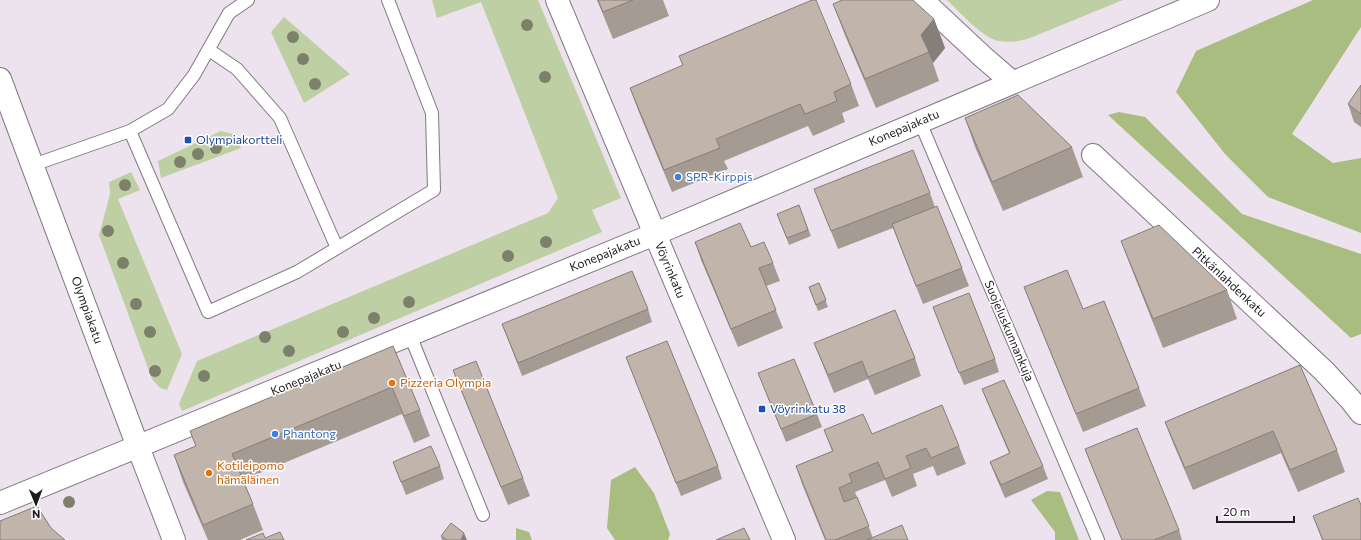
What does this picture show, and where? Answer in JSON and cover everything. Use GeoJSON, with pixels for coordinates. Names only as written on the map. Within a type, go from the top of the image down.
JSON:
{"type":"FeatureCollection","features":[{"type":"Feature","properties":{"kind":"street","name":"Vöyrinkatu"},"geometry":{"type":"LineString","coordinates":[[557,0],[784,540]]}},
{"type":"Feature","properties":{"kind":"street"},"geometry":{"type":"LineString","coordinates":[[922,0],[1012,82]]}},
{"type":"Feature","properties":{"kind":"street","name":"Konepajakatu"},"geometry":{"type":"LineString","coordinates":[[0,503],[655,234],[1208,0]]}},
{"type":"Feature","properties":{"kind":"street","name":"Olympiakatu"},"geometry":{"type":"LineString","coordinates":[[0,79],[174,540]]}},
{"type":"Feature","properties":{"kind":"street","name":"Pitkänlahdenkatu"},"geometry":{"type":"LineString","coordinates":[[1093,155],[1324,371],[1361,413]]}},
{"type":"Feature","properties":{"kind":"lane"},"geometry":{"type":"LineString","coordinates":[[33,165],[130,131],[168,109],[194,75],[229,13],[248,0]]}},
{"type":"Feature","properties":{"kind":"lane"},"geometry":{"type":"LineString","coordinates":[[130,131],[208,312],[297,272],[434,190],[432,113],[388,0]]}},
{"type":"Feature","properties":{"kind":"lane"},"geometry":{"type":"LineString","coordinates":[[209,50],[237,69],[280,118],[337,248]]}},
{"type":"Feature","properties":{"kind":"lane","name":"Suojeluskunnankuja"},"geometry":{"type":"LineString","coordinates":[[920,122],[1098,540]]}},
{"type":"Feature","properties":{"kind":"lane"},"geometry":{"type":"LineString","coordinates":[[410,335],[484,515]]}},
{"type":"Feature","properties":{"kind":"green space"},"geometry":{"type":"Polygon","coordinates":[[[432,0],[538,0],[621,198],[592,210],[602,232],[182,411],[179,404],[197,361],[548,213],[558,198],[481,2],[437,18],[432,0]]]}},
{"type":"Feature","properties":{"kind":"green space"},"geometry":{"type":"Polygon","coordinates":[[[947,0],[1123,0],[1030,38],[1007,42],[993,39],[986,35],[947,0]]]}},
{"type":"Feature","properties":{"kind":"green space"},"geometry":{"type":"Polygon","coordinates":[[[1313,0],[1361,0],[1361,27],[1292,134],[1333,163],[1361,158],[1361,233],[1268,197],[1225,154],[1176,92],[1196,51],[1313,0]]]}},
{"type":"Feature","properties":{"kind":"green space"},"geometry":{"type":"Polygon","coordinates":[[[284,17],[350,74],[304,103],[271,32],[284,17]]]}},
{"type":"Feature","properties":{"kind":"green space"},"geometry":{"type":"Polygon","coordinates":[[[1119,112],[1145,117],[1242,214],[1361,254],[1361,334],[1351,338],[1108,115],[1119,112]]]}},
{"type":"Feature","properties":{"kind":"green space"},"geometry":{"type":"Polygon","coordinates":[[[221,131],[233,134],[241,148],[161,178],[158,161],[221,131]]]}},
{"type":"Feature","properties":{"kind":"green space"},"geometry":{"type":"Polygon","coordinates":[[[131,172],[140,190],[118,199],[182,354],[167,390],[160,388],[152,379],[99,235],[110,194],[109,182],[131,172]]]}},
{"type":"Feature","properties":{"kind":"green space"},"geometry":{"type":"Polygon","coordinates":[[[635,467],[654,493],[670,534],[668,540],[615,540],[607,528],[611,480],[635,467]]]}},
{"type":"Feature","properties":{"kind":"green space"},"geometry":{"type":"Polygon","coordinates":[[[1047,491],[1060,492],[1079,540],[1055,540],[1055,532],[1031,500],[1047,491]]]}},
{"type":"Feature","properties":{"kind":"green space"},"geometry":{"type":"Polygon","coordinates":[[[516,528],[529,532],[532,540],[516,540],[516,528]]]}},
{"type":"Feature","properties":{"kind":"building"},"geometry":{"type":"Polygon","coordinates":[[[598,0],[633,0],[603,12],[598,0]]]}},
{"type":"Feature","properties":{"kind":"building"},"geometry":{"type":"Polygon","coordinates":[[[812,0],[816,0],[851,84],[834,92],[837,101],[805,114],[800,104],[716,139],[720,148],[664,170],[630,88],[683,65],[679,56],[812,0]]]}},
{"type":"Feature","properties":{"kind":"building"},"geometry":{"type":"Polygon","coordinates":[[[842,0],[913,0],[934,19],[921,35],[929,52],[865,79],[833,4],[842,0]]]}},
{"type":"Feature","properties":{"kind":"building"},"geometry":{"type":"Polygon","coordinates":[[[1361,85],[1361,114],[1348,104],[1361,85]]]}},
{"type":"Feature","properties":{"kind":"building"},"geometry":{"type":"Polygon","coordinates":[[[1018,95],[1072,147],[992,182],[965,118],[1018,95]]]}},
{"type":"Feature","properties":{"kind":"building"},"geometry":{"type":"Polygon","coordinates":[[[913,150],[930,193],[831,231],[814,189],[913,150]]]}},
{"type":"Feature","properties":{"kind":"building"},"geometry":{"type":"Polygon","coordinates":[[[799,205],[808,230],[787,238],[777,214],[799,205]]]}},
{"type":"Feature","properties":{"kind":"building"},"geometry":{"type":"Polygon","coordinates":[[[937,206],[962,268],[916,286],[892,224],[937,206]]]}},
{"type":"Feature","properties":{"kind":"building"},"geometry":{"type":"Polygon","coordinates":[[[740,223],[751,247],[764,242],[773,263],[759,268],[776,310],[731,329],[695,242],[740,223]]]}},
{"type":"Feature","properties":{"kind":"building"},"geometry":{"type":"Polygon","coordinates":[[[1159,225],[1227,290],[1153,319],[1121,241],[1159,225]]]}},
{"type":"Feature","properties":{"kind":"building"},"geometry":{"type":"Polygon","coordinates":[[[1067,270],[1083,309],[1104,301],[1139,388],[1076,414],[1024,287],[1067,270]]]}},
{"type":"Feature","properties":{"kind":"building"},"geometry":{"type":"Polygon","coordinates":[[[632,271],[648,309],[518,363],[502,324],[632,271]]]}},
{"type":"Feature","properties":{"kind":"building"},"geometry":{"type":"Polygon","coordinates":[[[819,283],[826,300],[816,305],[809,287],[819,283]]]}},
{"type":"Feature","properties":{"kind":"building"},"geometry":{"type":"Polygon","coordinates":[[[969,293],[995,359],[959,373],[933,307],[969,293]]]}},
{"type":"Feature","properties":{"kind":"building"},"geometry":{"type":"Polygon","coordinates":[[[895,310],[915,358],[868,377],[862,361],[828,375],[814,343],[895,310]]]}},
{"type":"Feature","properties":{"kind":"building"},"geometry":{"type":"Polygon","coordinates":[[[667,341],[718,466],[676,483],[626,357],[667,341]]]}},
{"type":"Feature","properties":{"kind":"building"},"geometry":{"type":"Polygon","coordinates":[[[393,346],[420,410],[404,416],[392,387],[232,454],[253,504],[203,525],[174,455],[196,446],[190,431],[393,346]]]}},
{"type":"Feature","properties":{"kind":"building"},"geometry":{"type":"Polygon","coordinates":[[[794,359],[817,414],[781,429],[758,373],[794,359]]]}},
{"type":"Feature","properties":{"kind":"building"},"geometry":{"type":"Polygon","coordinates":[[[476,361],[523,478],[501,487],[453,370],[476,361]]]}},
{"type":"Feature","properties":{"kind":"building"},"geometry":{"type":"Polygon","coordinates":[[[1300,365],[1337,450],[1290,470],[1273,431],[1185,468],[1165,422],[1300,365]]]}},
{"type":"Feature","properties":{"kind":"building"},"geometry":{"type":"Polygon","coordinates":[[[1004,380],[1043,466],[1001,485],[990,462],[1010,453],[982,389],[1004,380]]]}},
{"type":"Feature","properties":{"kind":"building"},"geometry":{"type":"Polygon","coordinates":[[[942,405],[959,446],[931,458],[926,448],[906,456],[911,468],[885,479],[878,462],[849,474],[852,482],[839,488],[844,502],[857,497],[869,526],[835,540],[826,540],[796,466],[833,451],[824,430],[863,414],[872,434],[942,405]]]}},
{"type":"Feature","properties":{"kind":"building"},"geometry":{"type":"Polygon","coordinates":[[[1137,428],[1179,530],[1154,540],[1122,540],[1085,449],[1137,428]]]}},
{"type":"Feature","properties":{"kind":"building"},"geometry":{"type":"Polygon","coordinates":[[[431,446],[440,466],[401,482],[393,462],[431,446]]]}},
{"type":"Feature","properties":{"kind":"building"},"geometry":{"type":"Polygon","coordinates":[[[1358,498],[1361,505],[1361,540],[1323,540],[1313,516],[1358,498]]]}},
{"type":"Feature","properties":{"kind":"building"},"geometry":{"type":"Polygon","coordinates":[[[37,506],[51,528],[65,540],[0,540],[0,521],[37,506]]]}},
{"type":"Feature","properties":{"kind":"building"},"geometry":{"type":"Polygon","coordinates":[[[451,523],[464,533],[461,540],[447,540],[441,536],[451,523]]]}},
{"type":"Feature","properties":{"kind":"building"},"geometry":{"type":"Polygon","coordinates":[[[902,525],[908,540],[867,540],[902,525]]]}},
{"type":"Feature","properties":{"kind":"building"},"geometry":{"type":"Polygon","coordinates":[[[744,528],[750,540],[716,540],[744,528]]]}},
{"type":"Feature","properties":{"kind":"building"},"geometry":{"type":"Polygon","coordinates":[[[280,532],[284,540],[246,540],[263,533],[265,538],[280,532]]]}},
{"type":"Feature","properties":{"kind":"place","name":"Olympiakortteli"},"geometry":{"type":"Point","coordinates":[188,140]}},
{"type":"Feature","properties":{"kind":"place","name":"SPR-Kirppis"},"geometry":{"type":"Point","coordinates":[678,177]}},
{"type":"Feature","properties":{"kind":"place","name":"Pizzeria Olympia"},"geometry":{"type":"Point","coordinates":[392,383]}},
{"type":"Feature","properties":{"kind":"place","name":"Vöyrinkatu 38"},"geometry":{"type":"Point","coordinates":[762,409]}},
{"type":"Feature","properties":{"kind":"place","name":"Phantong"},"geometry":{"type":"Point","coordinates":[275,434]}},
{"type":"Feature","properties":{"kind":"place","name":"Kotileipomo hämäläinen"},"geometry":{"type":"Point","coordinates":[209,473]}}]}
